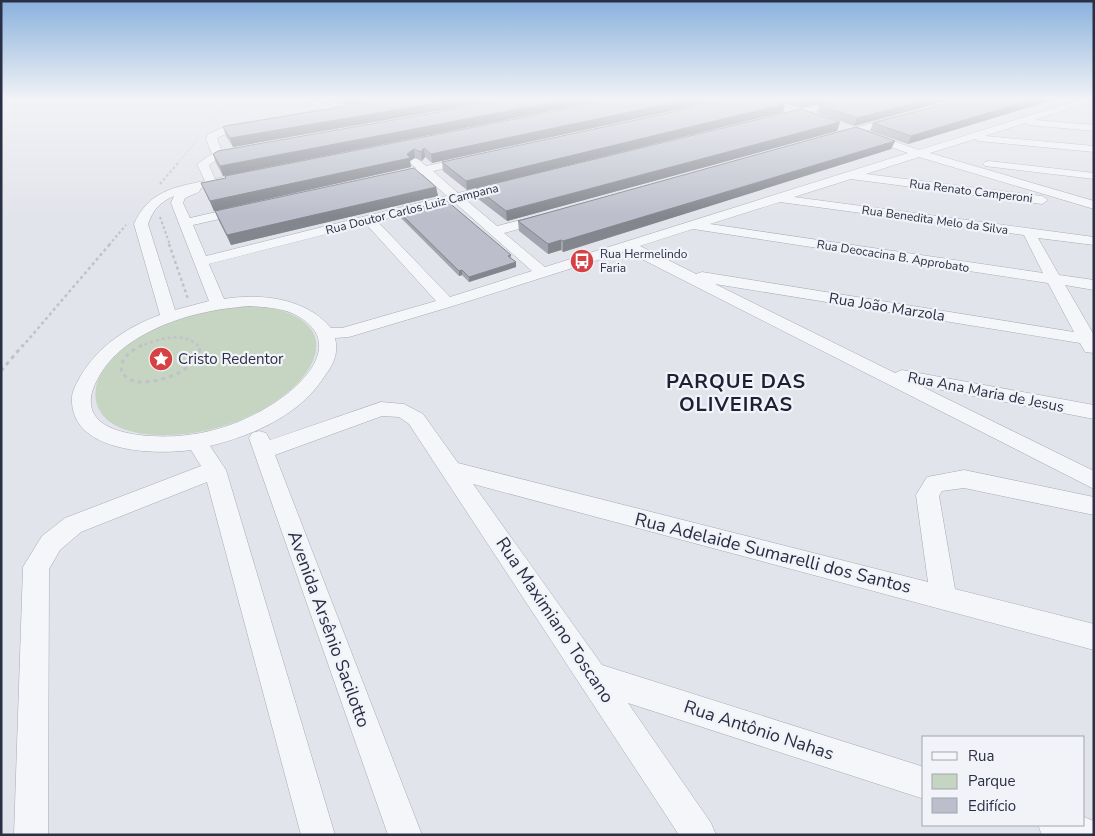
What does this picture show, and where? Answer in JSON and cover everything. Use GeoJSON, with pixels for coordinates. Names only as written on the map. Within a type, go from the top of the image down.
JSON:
{"type":"FeatureCollection","features":[{"type":"Feature","properties":{"kind":"street"},"geometry":{"type":"LineString","coordinates":[[209,184],[203,164],[223,154],[212,138]]}},
{"type":"Feature","properties":{"kind":"street"},"geometry":{"type":"LineString","coordinates":[[387,138],[543,273]]}},
{"type":"Feature","properties":{"kind":"street"},"geometry":{"type":"LineString","coordinates":[[874,138],[936,159],[1094,206]]}},
{"type":"Feature","properties":{"kind":"street"},"geometry":{"type":"LineString","coordinates":[[333,336],[447,304],[967,138]]}},
{"type":"Feature","properties":{"kind":"street"},"geometry":{"type":"LineString","coordinates":[[980,138],[1094,149]]}},
{"type":"Feature","properties":{"kind":"street"},"geometry":{"type":"LineString","coordinates":[[376,180],[482,157]]}},
{"type":"Feature","properties":{"kind":"street"},"geometry":{"type":"LineString","coordinates":[[936,159],[1094,176]]}},
{"type":"Feature","properties":{"kind":"street","name":"Rua Renato Camperoni"},"geometry":{"type":"LineString","coordinates":[[848,176],[1094,206]]}},
{"type":"Feature","properties":{"kind":"street"},"geometry":{"type":"LineString","coordinates":[[169,317],[141,224],[143,216],[156,201],[175,191],[241,178]]}},
{"type":"Feature","properties":{"kind":"street","name":"Rua Doutor Carlos Luiz Campana"},"geometry":{"type":"LineString","coordinates":[[202,261],[513,183]]}},
{"type":"Feature","properties":{"kind":"street"},"geometry":{"type":"LineString","coordinates":[[209,184],[185,193],[180,196],[177,203],[218,304]]}},
{"type":"Feature","properties":{"kind":"street","name":"Rua Benedita Melo da Silva"},"geometry":{"type":"LineString","coordinates":[[777,198],[1094,241]]}},
{"type":"Feature","properties":{"kind":"street"},"geometry":{"type":"LineString","coordinates":[[156,201],[177,203]]}},
{"type":"Feature","properties":{"kind":"street"},"geometry":{"type":"LineString","coordinates":[[185,222],[252,208]]}},
{"type":"Feature","properties":{"kind":"street"},"geometry":{"type":"LineString","coordinates":[[495,232],[552,216]]}},
{"type":"Feature","properties":{"kind":"street"},"geometry":{"type":"LineString","coordinates":[[368,220],[447,304]]}},
{"type":"Feature","properties":{"kind":"street","name":"Rua Deocacina B. Approbato"},"geometry":{"type":"LineString","coordinates":[[692,225],[1094,285]]}},
{"type":"Feature","properties":{"kind":"street"},"geometry":{"type":"LineString","coordinates":[[1029,233],[1091,344]]}},
{"type":"Feature","properties":{"kind":"street"},"geometry":{"type":"LineString","coordinates":[[628,246],[1094,481]]}},
{"type":"Feature","properties":{"kind":"street","name":"Rua João Marzola"},"geometry":{"type":"LineString","coordinates":[[681,274],[1091,344]]}},
{"type":"Feature","properties":{"kind":"street"},"geometry":{"type":"LineString","coordinates":[[265,301],[291,306],[312,316],[333,336],[326,358],[314,380],[290,402],[256,422],[216,437],[156,445],[122,440],[96,429],[88,421],[82,407],[82,391],[86,380],[101,359],[125,339],[192,308],[265,301]]}},
{"type":"Feature","properties":{"kind":"street","name":"Rua Ana Maria de Jesus"},"geometry":{"type":"LineString","coordinates":[[878,371],[1094,412]]}},
{"type":"Feature","properties":{"kind":"street","name":"Rua Maximiano Toscano"},"geometry":{"type":"LineString","coordinates":[[263,451],[381,409],[404,411],[416,419],[594,677],[699,835]]}},
{"type":"Feature","properties":{"kind":"street","name":"Avenida Arsênio Sacilotto"},"geometry":{"type":"LineString","coordinates":[[256,422],[263,451],[405,835]]}},
{"type":"Feature","properties":{"kind":"street"},"geometry":{"type":"LineString","coordinates":[[196,441],[214,470],[318,835]]}},
{"type":"Feature","properties":{"kind":"street"},"geometry":{"type":"LineString","coordinates":[[31,835],[36,567],[51,542],[73,525],[214,470]]}},
{"type":"Feature","properties":{"kind":"street","name":"Rua Adelaide Sumarelli dos Santos"},"geometry":{"type":"LineString","coordinates":[[452,470],[1094,637]]}},
{"type":"Feature","properties":{"kind":"street"},"geometry":{"type":"LineString","coordinates":[[943,597],[927,495],[935,483],[964,479],[1094,506]]}},
{"type":"Feature","properties":{"kind":"street","name":"Rua Antônio Nahas"},"geometry":{"type":"LineString","coordinates":[[594,677],[922,782]]}},
{"type":"Feature","properties":{"kind":"street"},"geometry":{"type":"LineString","coordinates":[[1058,826],[1086,835]]}},
{"type":"Feature","properties":{"kind":"path"},"geometry":{"type":"LineString","coordinates":[[192,308],[156,201],[197,138]]}},
{"type":"Feature","properties":{"kind":"path"},"geometry":{"type":"LineString","coordinates":[[1,371],[129,221]]}},
{"type":"Feature","properties":{"kind":"path"},"geometry":{"type":"LineString","coordinates":[[177,337],[193,340],[200,348],[196,360],[180,372],[158,380],[143,382],[131,380],[121,372],[123,361],[136,349],[156,340],[177,337]]}},
{"type":"Feature","properties":{"kind":"green space"},"geometry":{"type":"Polygon","coordinates":[[[247,306],[271,308],[289,313],[307,325],[314,335],[316,346],[309,368],[293,388],[283,396],[269,406],[239,421],[189,434],[155,435],[133,432],[118,427],[101,413],[96,399],[96,388],[101,374],[129,344],[146,333],[186,316],[207,311],[247,306]]]}},
{"type":"Feature","properties":{"kind":"building"},"geometry":{"type":"Polygon","coordinates":[[[291,138],[367,138],[220,166],[213,154],[218,151],[291,138]]]}},
{"type":"Feature","properties":{"kind":"building"},"geometry":{"type":"Polygon","coordinates":[[[418,138],[507,138],[431,154],[424,148],[421,152],[414,149],[407,154],[410,158],[210,201],[201,183],[226,178],[225,176],[418,138]]]}},
{"type":"Feature","properties":{"kind":"building"},"geometry":{"type":"Polygon","coordinates":[[[553,138],[644,138],[466,181],[442,162],[553,138]]]}},
{"type":"Feature","properties":{"kind":"building"},"geometry":{"type":"Polygon","coordinates":[[[682,138],[780,138],[506,211],[476,188],[682,138]]]}},
{"type":"Feature","properties":{"kind":"building"},"geometry":{"type":"Polygon","coordinates":[[[816,138],[887,138],[895,141],[563,241],[548,244],[518,221],[816,138]]]}},
{"type":"Feature","properties":{"kind":"building"},"geometry":{"type":"Polygon","coordinates":[[[414,168],[436,187],[227,235],[215,211],[414,168]]]}},
{"type":"Feature","properties":{"kind":"building"},"geometry":{"type":"Polygon","coordinates":[[[447,201],[511,255],[508,256],[516,262],[469,277],[462,270],[459,271],[399,212],[447,201]]]}},
{"type":"Feature","properties":{"kind":"place","name":"Rua Hermelindo Faria"},"geometry":{"type":"Point","coordinates":[582,261]}},
{"type":"Feature","properties":{"kind":"place","name":"Cristo Redentor"},"geometry":{"type":"Point","coordinates":[161,359]}},
{"type":"Feature","properties":{"kind":"district","name":"PARQUE DAS OLIVEIRAS"},"geometry":{"type":"Point","coordinates":[736,392]}}]}
